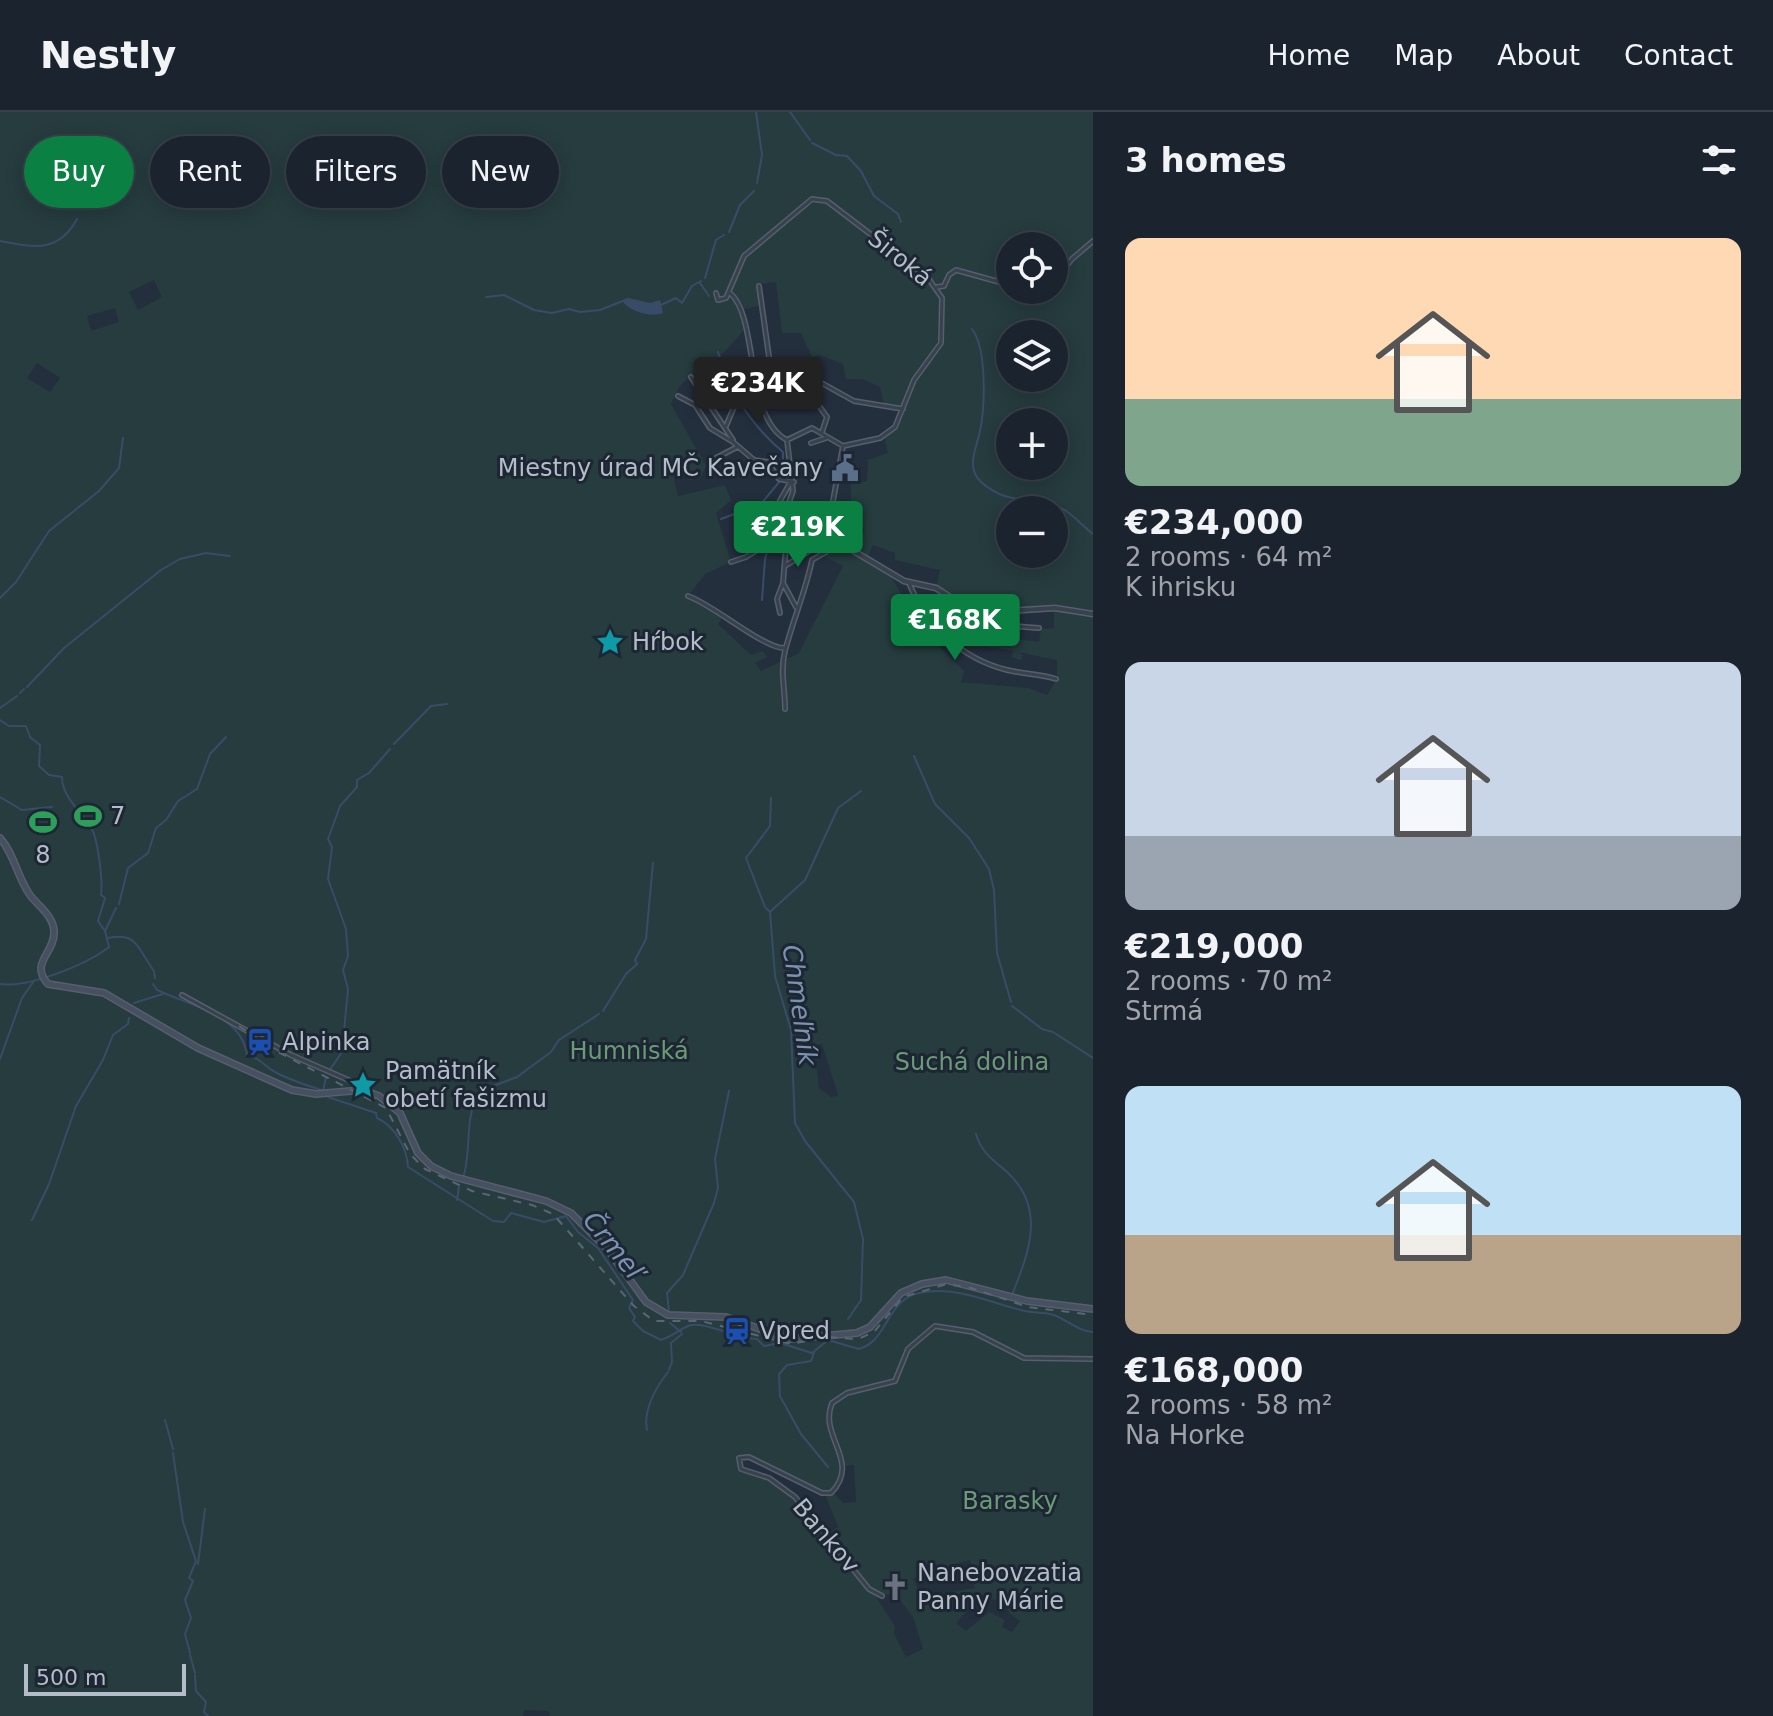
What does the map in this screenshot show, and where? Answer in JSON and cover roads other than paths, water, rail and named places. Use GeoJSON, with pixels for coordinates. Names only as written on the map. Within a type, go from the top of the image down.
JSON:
{"type":"FeatureCollection","features":[{"type":"Feature","properties":{"kind":"main road"},"geometry":{"type":"LineString","coordinates":[[0,838],[11,853],[27,891],[53,926],[53,940],[40,965],[42,977],[54,986],[104,993],[198,1048],[292,1090],[316,1094],[362,1090],[379,1096],[394,1107],[406,1122],[418,1153],[434,1169],[546,1201],[577,1217],[608,1250],[646,1302],[668,1315],[726,1317],[788,1339],[825,1333],[857,1333],[868,1329],[901,1293],[943,1280],[967,1283],[1027,1301],[1093,1309]]}},
{"type":"Feature","properties":{"kind":"street","name":"Široká"},"geometry":{"type":"LineString","coordinates":[[730,293],[744,256],[812,199],[827,201],[937,287],[942,299],[942,341],[914,380],[897,423],[886,435],[843,446]]}},
{"type":"Feature","properties":{"kind":"street"},"geometry":{"type":"LineString","coordinates":[[1068,264],[1093,241]]}},
{"type":"Feature","properties":{"kind":"street"},"geometry":{"type":"LineString","coordinates":[[942,299],[949,275],[956,270],[996,281]]}},
{"type":"Feature","properties":{"kind":"street"},"geometry":{"type":"LineString","coordinates":[[759,286],[773,385]]}},
{"type":"Feature","properties":{"kind":"street"},"geometry":{"type":"LineString","coordinates":[[937,287],[944,286]]}},
{"type":"Feature","properties":{"kind":"street"},"geometry":{"type":"LineString","coordinates":[[716,293],[716,299],[721,301],[730,293],[743,315],[756,388],[775,429],[787,440],[792,482],[784,517],[785,566],[777,599],[780,613]]}},
{"type":"Feature","properties":{"kind":"street"},"geometry":{"type":"LineString","coordinates":[[691,377],[737,447],[754,460],[768,462],[779,479],[792,482]]}},
{"type":"Feature","properties":{"kind":"street"},"geometry":{"type":"LineString","coordinates":[[756,388],[804,385],[818,381],[854,401],[904,409]]}},
{"type":"Feature","properties":{"kind":"street"},"geometry":{"type":"LineString","coordinates":[[804,385],[827,417],[822,432]]}},
{"type":"Feature","properties":{"kind":"street"},"geometry":{"type":"LineString","coordinates":[[712,405],[728,388],[734,407],[726,426]]}},
{"type":"Feature","properties":{"kind":"street"},"geometry":{"type":"LineString","coordinates":[[678,396],[695,405],[710,428],[733,442]]}},
{"type":"Feature","properties":{"kind":"street"},"geometry":{"type":"LineString","coordinates":[[787,440],[810,428],[843,446],[833,501],[838,542]]}},
{"type":"Feature","properties":{"kind":"street"},"geometry":{"type":"LineString","coordinates":[[811,443],[826,438]]}},
{"type":"Feature","properties":{"kind":"street"},"geometry":{"type":"LineString","coordinates":[[714,459],[737,447]]}},
{"type":"Feature","properties":{"kind":"street"},"geometry":{"type":"LineString","coordinates":[[769,541],[768,522],[792,482]]}},
{"type":"Feature","properties":{"kind":"street"},"geometry":{"type":"LineString","coordinates":[[731,562],[746,557],[769,541],[772,543],[777,535],[786,533],[838,542],[909,583],[936,588],[962,607],[989,614],[1039,608],[1093,614]]}},
{"type":"Feature","properties":{"kind":"street"},"geometry":{"type":"LineString","coordinates":[[785,566],[811,550],[820,539]]}},
{"type":"Feature","properties":{"kind":"street"},"geometry":{"type":"LineString","coordinates":[[785,709],[784,648],[791,639],[796,607],[809,581],[812,559],[826,552],[820,539]]}},
{"type":"Feature","properties":{"kind":"street"},"geometry":{"type":"LineString","coordinates":[[783,583],[796,607]]}},
{"type":"Feature","properties":{"kind":"street"},"geometry":{"type":"LineString","coordinates":[[909,583],[921,610],[967,654],[1007,670],[1056,679]]}},
{"type":"Feature","properties":{"kind":"street"},"geometry":{"type":"LineString","coordinates":[[688,596],[713,607],[772,646],[784,648]]}},
{"type":"Feature","properties":{"kind":"street"},"geometry":{"type":"LineString","coordinates":[[989,614],[983,624],[1039,628]]}},
{"type":"Feature","properties":{"kind":"street"},"geometry":{"type":"LineString","coordinates":[[182,995],[291,1055],[353,1082],[362,1090]]}},
{"type":"Feature","properties":{"kind":"street","name":"Bankov"},"geometry":{"type":"LineString","coordinates":[[882,1596],[869,1589],[795,1497],[769,1478],[743,1471],[738,1462],[741,1457],[747,1456],[828,1494],[842,1477],[844,1460],[828,1418],[833,1401],[847,1393],[895,1381],[908,1349],[934,1326],[973,1332],[1024,1358],[1093,1359]]}},
{"type":"Feature","properties":{"kind":"water"},"geometry":{"type":"Polygon","coordinates":[[[628,298],[650,303],[660,300],[663,313],[653,315],[636,311],[623,302],[628,298]]]}},
{"type":"Feature","properties":{"kind":"waterway"},"geometry":{"type":"LineString","coordinates":[[756,112],[762,155],[757,183]]}},
{"type":"Feature","properties":{"kind":"waterway"},"geometry":{"type":"LineString","coordinates":[[790,112],[810,140]]}},
{"type":"Feature","properties":{"kind":"waterway"},"geometry":{"type":"LineString","coordinates":[[812,143],[836,155],[847,156],[861,171],[874,196],[898,214],[901,222]]}},
{"type":"Feature","properties":{"kind":"waterway"},"geometry":{"type":"LineString","coordinates":[[729,232],[740,205],[754,191]]}},
{"type":"Feature","properties":{"kind":"waterway"},"geometry":{"type":"LineString","coordinates":[[0,241],[34,246],[53,243],[62,238],[77,219]]}},
{"type":"Feature","properties":{"kind":"waterway"},"geometry":{"type":"LineString","coordinates":[[705,278],[716,240],[724,235]]}},
{"type":"Feature","properties":{"kind":"waterway"},"geometry":{"type":"LineString","coordinates":[[661,305],[676,298],[682,303],[692,286],[701,281]]}},
{"type":"Feature","properties":{"kind":"waterway"},"geometry":{"type":"LineString","coordinates":[[700,283],[709,296]]}},
{"type":"Feature","properties":{"kind":"waterway"},"geometry":{"type":"LineString","coordinates":[[486,297],[504,295],[534,310],[552,313],[569,309],[580,312],[600,310],[628,299]]}},
{"type":"Feature","properties":{"kind":"waterway"},"geometry":{"type":"LineString","coordinates":[[972,329],[980,350],[984,378],[982,421],[973,457],[976,476],[999,494],[1060,507],[1093,534]]}},
{"type":"Feature","properties":{"kind":"waterway"},"geometry":{"type":"LineString","coordinates":[[718,352],[723,367],[732,372],[736,394],[742,405],[758,427],[783,452],[783,476]]}},
{"type":"Feature","properties":{"kind":"waterway"},"geometry":{"type":"LineString","coordinates":[[0,598],[16,582],[49,531],[99,491],[119,468],[123,438]]}},
{"type":"Feature","properties":{"kind":"waterway"},"geometry":{"type":"LineString","coordinates":[[721,519],[761,504],[780,481]]}},
{"type":"Feature","properties":{"kind":"waterway"},"geometry":{"type":"LineString","coordinates":[[779,506],[791,486]]}},
{"type":"Feature","properties":{"kind":"waterway"},"geometry":{"type":"LineString","coordinates":[[771,538],[777,527],[778,508]]}},
{"type":"Feature","properties":{"kind":"waterway"},"geometry":{"type":"LineString","coordinates":[[762,600],[765,559],[770,542]]}},
{"type":"Feature","properties":{"kind":"waterway"},"geometry":{"type":"LineString","coordinates":[[27,687],[64,648],[161,570],[180,559],[206,553],[230,556]]}},
{"type":"Feature","properties":{"kind":"waterway"},"geometry":{"type":"LineString","coordinates":[[20,693],[24,689]]}},
{"type":"Feature","properties":{"kind":"waterway"},"geometry":{"type":"LineString","coordinates":[[0,708],[17,696]]}},
{"type":"Feature","properties":{"kind":"waterway"},"geometry":{"type":"LineString","coordinates":[[394,744],[431,706],[447,704]]}},
{"type":"Feature","properties":{"kind":"waterway","name":"Črmeľ"},"geometry":{"type":"LineString","coordinates":[[0,720],[9,726],[26,726],[30,737],[40,745],[39,766],[49,775],[62,777],[65,792],[92,829],[100,861],[101,895],[105,898],[98,921],[105,931],[109,947]]}},
{"type":"Feature","properties":{"kind":"waterway"},"geometry":{"type":"LineString","coordinates":[[119,904],[128,868],[148,853],[156,828],[166,820],[178,801],[197,789],[210,754],[226,737]]}},
{"type":"Feature","properties":{"kind":"waterway"},"geometry":{"type":"LineString","coordinates":[[329,1071],[342,1052],[348,989],[343,970],[348,956],[346,929],[328,879],[332,847],[328,839],[340,806],[357,787],[357,780],[369,773],[390,749]]}},
{"type":"Feature","properties":{"kind":"waterway"},"geometry":{"type":"LineString","coordinates":[[914,756],[935,804],[969,838],[989,869],[994,890],[997,953],[1011,1002]]}},
{"type":"Feature","properties":{"kind":"waterway"},"geometry":{"type":"LineString","coordinates":[[771,911],[805,880],[838,808],[861,791]]}},
{"type":"Feature","properties":{"kind":"waterway"},"geometry":{"type":"LineString","coordinates":[[0,797],[22,810],[52,807]]}},
{"type":"Feature","properties":{"kind":"waterway","name":"Chmeľník"},"geometry":{"type":"LineString","coordinates":[[771,798],[770,826],[746,858],[765,907],[770,912],[775,976],[791,1030],[795,1123],[805,1141],[854,1202],[863,1239],[861,1300],[848,1319]]}},
{"type":"Feature","properties":{"kind":"waterway"},"geometry":{"type":"LineString","coordinates":[[603,1011],[626,974],[637,964],[635,960],[646,939],[653,863]]}},
{"type":"Feature","properties":{"kind":"waterway"},"geometry":{"type":"LineString","coordinates":[[105,931],[116,908]]}},
{"type":"Feature","properties":{"kind":"waterway","name":"Črmeľ"},"geometry":{"type":"LineString","coordinates":[[108,938],[125,937],[136,944],[154,971],[155,978]]}},
{"type":"Feature","properties":{"kind":"waterway"},"geometry":{"type":"LineString","coordinates":[[0,984],[41,979],[86,961],[108,948]]}},
{"type":"Feature","properties":{"kind":"waterway"},"geometry":{"type":"LineString","coordinates":[[0,1059],[22,998],[34,981]]}},
{"type":"Feature","properties":{"kind":"waterway","name":"Črmeľ"},"geometry":{"type":"LineString","coordinates":[[153,984],[157,990],[224,1020],[243,1041],[247,1055],[281,1075],[324,1091]]}},
{"type":"Feature","properties":{"kind":"waterway"},"geometry":{"type":"LineString","coordinates":[[134,1003],[163,994]]}},
{"type":"Feature","properties":{"kind":"waterway"},"geometry":{"type":"LineString","coordinates":[[1012,1006],[1042,1029],[1053,1032],[1093,1058]]}},
{"type":"Feature","properties":{"kind":"waterway"},"geometry":{"type":"LineString","coordinates":[[485,1089],[517,1077],[551,1052],[559,1040],[599,1014]]}},
{"type":"Feature","properties":{"kind":"waterway"},"geometry":{"type":"LineString","coordinates":[[32,1220],[49,1184],[76,1106],[103,1060],[113,1035],[128,1024],[129,1018]]}},
{"type":"Feature","properties":{"kind":"waterway"},"geometry":{"type":"LineString","coordinates":[[323,1091],[326,1077]]}},
{"type":"Feature","properties":{"kind":"waterway"},"geometry":{"type":"LineString","coordinates":[[669,1312],[667,1293],[683,1275],[714,1203],[718,1188],[715,1159],[729,1091]]}},
{"type":"Feature","properties":{"kind":"waterway"},"geometry":{"type":"LineString","coordinates":[[463,1178],[471,1114],[478,1095]]}},
{"type":"Feature","properties":{"kind":"waterway","name":"Črmeľ"},"geometry":{"type":"LineString","coordinates":[[328,1097],[376,1113],[377,1118],[390,1127],[399,1139],[408,1167],[493,1221],[504,1222],[511,1213],[544,1222],[566,1216],[578,1232],[598,1248],[633,1300],[629,1308],[635,1317],[633,1321],[643,1331],[661,1340],[694,1325],[757,1339],[764,1346],[780,1343],[812,1353],[828,1340],[859,1349],[876,1338],[893,1312],[908,1297],[933,1291],[960,1293],[1025,1311],[1051,1314],[1082,1330],[1093,1332]]}},
{"type":"Feature","properties":{"kind":"waterway"},"geometry":{"type":"LineString","coordinates":[[976,1134],[984,1151],[1019,1185],[1027,1200],[1031,1231],[1012,1295]]}},
{"type":"Feature","properties":{"kind":"waterway"},"geometry":{"type":"LineString","coordinates":[[457,1200],[459,1187]]}},
{"type":"Feature","properties":{"kind":"waterway"},"geometry":{"type":"LineString","coordinates":[[670,1323],[681,1332]]}},
{"type":"Feature","properties":{"kind":"waterway"},"geometry":{"type":"LineString","coordinates":[[669,1370],[672,1362],[671,1343],[682,1334]]}},
{"type":"Feature","properties":{"kind":"waterway"},"geometry":{"type":"LineString","coordinates":[[780,1397],[779,1374],[787,1365],[811,1361],[814,1352]]}},
{"type":"Feature","properties":{"kind":"waterway"},"geometry":{"type":"LineString","coordinates":[[647,1430],[652,1399],[668,1372]]}},
{"type":"Feature","properties":{"kind":"waterway"},"geometry":{"type":"LineString","coordinates":[[781,1398],[801,1434],[828,1467]]}},
{"type":"Feature","properties":{"kind":"waterway"},"geometry":{"type":"LineString","coordinates":[[165,1420],[173,1449]]}},
{"type":"Feature","properties":{"kind":"waterway"},"geometry":{"type":"LineString","coordinates":[[173,1453],[183,1522],[196,1561],[189,1578],[193,1581],[185,1600],[191,1618],[185,1634],[190,1653]]}},
{"type":"Feature","properties":{"kind":"waterway"},"geometry":{"type":"LineString","coordinates":[[198,1564],[205,1509]]}},
{"type":"Feature","properties":{"kind":"waterway"},"geometry":{"type":"LineString","coordinates":[[190,1655],[195,1673]]}},
{"type":"Feature","properties":{"kind":"waterway"},"geometry":{"type":"LineString","coordinates":[[195,1675],[196,1691],[206,1702],[204,1712],[208,1716]]}},
{"type":"Feature","properties":{"kind":"railway"},"geometry":{"type":"LineString","coordinates":[[239,1026],[276,1051],[386,1108],[410,1154],[425,1169],[472,1191],[532,1205],[553,1214],[634,1306],[654,1321],[701,1321],[791,1344],[827,1337],[858,1339],[874,1332],[903,1297],[947,1284],[971,1288],[1028,1307],[1093,1315]]}},
{"type":"Feature","properties":{"kind":"place","name":"Miestny úrad MČ Kavečany"},"geometry":{"type":"Point","coordinates":[845,468]}},
{"type":"Feature","properties":{"kind":"place","name":"Hŕbok"},"geometry":{"type":"Point","coordinates":[610,642]}},
{"type":"Feature","properties":{"kind":"place","name":"7"},"geometry":{"type":"Point","coordinates":[88,816]}},
{"type":"Feature","properties":{"kind":"place","name":"8"},"geometry":{"type":"Point","coordinates":[43,822]}},
{"type":"Feature","properties":{"kind":"place","name":"Alpinka"},"geometry":{"type":"Point","coordinates":[260,1042]}},
{"type":"Feature","properties":{"kind":"place","name":"Pamätník obetí fašizmu"},"geometry":{"type":"Point","coordinates":[363,1085]}},
{"type":"Feature","properties":{"kind":"place","name":"Vpred"},"geometry":{"type":"Point","coordinates":[737,1331]}},
{"type":"Feature","properties":{"kind":"place","name":"Nanebovzatia Panny Márie"},"geometry":{"type":"Point","coordinates":[895,1587]}},
{"type":"Feature","properties":{"kind":"park label","name":"Humniská"},"geometry":{"type":"Point","coordinates":[629,1051]}},
{"type":"Feature","properties":{"kind":"park label","name":"Suchá dolina"},"geometry":{"type":"Point","coordinates":[972,1062]}},
{"type":"Feature","properties":{"kind":"park label","name":"Barasky"},"geometry":{"type":"Point","coordinates":[1010,1501]}}]}
